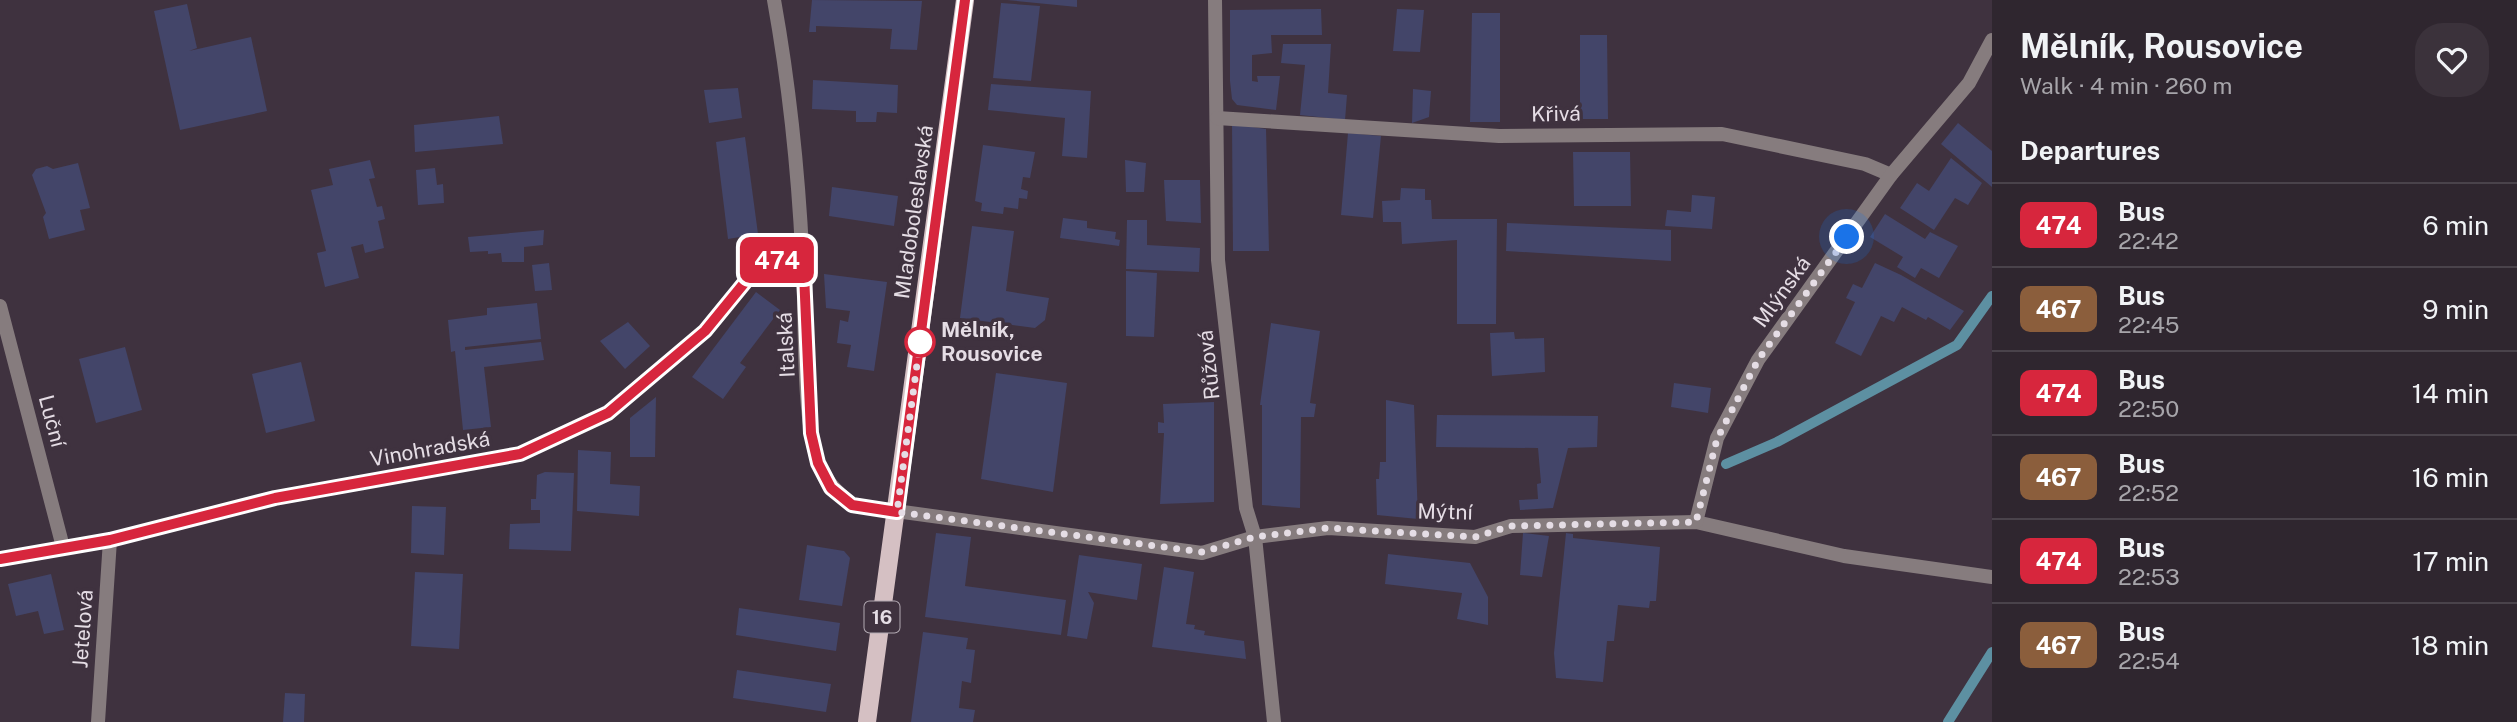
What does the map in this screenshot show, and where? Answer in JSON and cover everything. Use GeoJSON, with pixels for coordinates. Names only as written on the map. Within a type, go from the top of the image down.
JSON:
{"type":"FeatureCollection","features":[{"type":"Feature","properties":{"kind":"main road","name":"Mladoboleslavská"},"geometry":{"type":"LineString","coordinates":[[867,722],[965,0]]}},
{"type":"Feature","properties":{"kind":"street","name":"Italská"},"geometry":{"type":"LineString","coordinates":[[774,0],[790,88],[803,251],[811,433],[818,463],[831,488],[852,505],[897,512]]}},
{"type":"Feature","properties":{"kind":"street","name":"Růžová"},"geometry":{"type":"LineString","coordinates":[[1215,0],[1218,260],[1246,508],[1255,537],[1274,722]]}},
{"type":"Feature","properties":{"kind":"street","name":"Mlýnská"},"geometry":{"type":"LineString","coordinates":[[1696,522],[1717,439],[1758,360],[1891,175],[1969,83],[1992,40]]}},
{"type":"Feature","properties":{"kind":"street","name":"Křivá"},"geometry":{"type":"LineString","coordinates":[[1217,118],[1499,136],[1722,134],[1866,164],[1891,175]]}},
{"type":"Feature","properties":{"kind":"street","name":"Vinohradská"},"geometry":{"type":"LineString","coordinates":[[0,559],[110,540],[275,498],[520,454],[608,413],[705,331],[759,265],[803,251]]}},
{"type":"Feature","properties":{"kind":"street","name":"Luční"},"geometry":{"type":"LineString","coordinates":[[0,306],[63,547]]}},
{"type":"Feature","properties":{"kind":"street","name":"Mýtní"},"geometry":{"type":"LineString","coordinates":[[897,512],[1202,552],[1255,537],[1328,528],[1475,537],[1511,526],[1696,522],[1844,556],[1992,577]]}},
{"type":"Feature","properties":{"kind":"street","name":"Jetelová"},"geometry":{"type":"LineString","coordinates":[[98,722],[110,540]]}},
{"type":"Feature","properties":{"kind":"building"},"geometry":{"type":"Polygon","coordinates":[[[812,0],[922,1],[917,50],[890,49],[892,29],[816,26],[816,32],[809,32],[812,0]]]}},
{"type":"Feature","properties":{"kind":"building"},"geometry":{"type":"Polygon","coordinates":[[[1007,0],[1077,0],[1077,7],[1007,0]]]}},
{"type":"Feature","properties":{"kind":"building"},"geometry":{"type":"Polygon","coordinates":[[[1001,3],[1040,6],[1031,81],[993,78],[1001,3]]]}},
{"type":"Feature","properties":{"kind":"building"},"geometry":{"type":"Polygon","coordinates":[[[187,4],[197,48],[189,51],[251,37],[267,111],[180,130],[154,11],[187,4]]]}},
{"type":"Feature","properties":{"kind":"building"},"geometry":{"type":"Polygon","coordinates":[[[1321,9],[1322,35],[1271,35],[1272,53],[1252,55],[1252,81],[1258,82],[1257,76],[1280,76],[1276,110],[1237,105],[1232,99],[1230,81],[1230,10],[1321,9]]]}},
{"type":"Feature","properties":{"kind":"building"},"geometry":{"type":"Polygon","coordinates":[[[1397,9],[1424,10],[1420,52],[1393,51],[1397,9]]]}},
{"type":"Feature","properties":{"kind":"building"},"geometry":{"type":"Polygon","coordinates":[[[1472,13],[1500,13],[1500,122],[1470,122],[1472,13]]]}},
{"type":"Feature","properties":{"kind":"building"},"geometry":{"type":"Polygon","coordinates":[[[1580,35],[1607,35],[1608,119],[1580,119],[1580,35]]]}},
{"type":"Feature","properties":{"kind":"building"},"geometry":{"type":"Polygon","coordinates":[[[1283,44],[1331,44],[1328,93],[1347,95],[1345,120],[1300,115],[1305,65],[1281,63],[1283,44]]]}},
{"type":"Feature","properties":{"kind":"building"},"geometry":{"type":"Polygon","coordinates":[[[813,80],[898,85],[897,113],[877,112],[876,122],[856,122],[856,111],[812,109],[813,80]]]}},
{"type":"Feature","properties":{"kind":"building"},"geometry":{"type":"Polygon","coordinates":[[[991,84],[1091,91],[1087,158],[1062,156],[1065,118],[988,110],[991,84]]]}},
{"type":"Feature","properties":{"kind":"building"},"geometry":{"type":"Polygon","coordinates":[[[738,88],[742,118],[709,123],[704,90],[738,88]]]}},
{"type":"Feature","properties":{"kind":"building"},"geometry":{"type":"Polygon","coordinates":[[[1413,89],[1431,91],[1429,117],[1412,123],[1413,89]]]}},
{"type":"Feature","properties":{"kind":"building"},"geometry":{"type":"Polygon","coordinates":[[[499,116],[503,144],[415,152],[414,125],[499,116]]]}},
{"type":"Feature","properties":{"kind":"building"},"geometry":{"type":"Polygon","coordinates":[[[1958,123],[1992,151],[1992,187],[1941,144],[1958,123]]]}},
{"type":"Feature","properties":{"kind":"building"},"geometry":{"type":"Polygon","coordinates":[[[1232,124],[1266,129],[1269,251],[1233,251],[1232,124]]]}},
{"type":"Feature","properties":{"kind":"building"},"geometry":{"type":"Polygon","coordinates":[[[1348,133],[1381,136],[1373,218],[1341,215],[1348,133]]]}},
{"type":"Feature","properties":{"kind":"building"},"geometry":{"type":"Polygon","coordinates":[[[745,137],[758,234],[728,239],[716,142],[745,137]]]}},
{"type":"Feature","properties":{"kind":"building"},"geometry":{"type":"Polygon","coordinates":[[[983,145],[1035,152],[1030,178],[1023,177],[1021,189],[1028,191],[1027,199],[1019,198],[1018,209],[1004,207],[1003,214],[981,211],[982,203],[975,201],[983,145]]]}},
{"type":"Feature","properties":{"kind":"building"},"geometry":{"type":"Polygon","coordinates":[[[1573,152],[1630,152],[1631,206],[1574,206],[1573,152]]]}},
{"type":"Feature","properties":{"kind":"building"},"geometry":{"type":"Polygon","coordinates":[[[1951,158],[1982,183],[1968,205],[1955,198],[1934,230],[1900,208],[1917,183],[1929,191],[1951,158]]]}},
{"type":"Feature","properties":{"kind":"building"},"geometry":{"type":"Polygon","coordinates":[[[370,160],[375,178],[369,179],[377,207],[382,206],[385,219],[378,221],[384,248],[365,253],[363,244],[351,247],[359,278],[325,287],[317,253],[326,251],[311,190],[333,185],[329,169],[370,160]]]}},
{"type":"Feature","properties":{"kind":"building"},"geometry":{"type":"Polygon","coordinates":[[[1125,160],[1146,163],[1144,192],[1126,192],[1125,160]]]}},
{"type":"Feature","properties":{"kind":"building"},"geometry":{"type":"Polygon","coordinates":[[[78,163],[90,208],[80,210],[85,230],[49,239],[43,217],[46,213],[32,175],[36,169],[47,166],[53,169],[78,163]]]}},
{"type":"Feature","properties":{"kind":"building"},"geometry":{"type":"Polygon","coordinates":[[[435,168],[437,185],[443,184],[444,203],[418,205],[416,170],[435,168]]]}},
{"type":"Feature","properties":{"kind":"building"},"geometry":{"type":"Polygon","coordinates":[[[1164,180],[1200,180],[1201,223],[1166,221],[1164,180]]]}},
{"type":"Feature","properties":{"kind":"building"},"geometry":{"type":"Polygon","coordinates":[[[832,187],[898,196],[894,226],[829,216],[832,187]]]}},
{"type":"Feature","properties":{"kind":"building"},"geometry":{"type":"Polygon","coordinates":[[[1401,188],[1425,189],[1425,200],[1431,200],[1432,219],[1497,219],[1496,324],[1457,324],[1457,240],[1402,244],[1401,222],[1383,222],[1382,201],[1400,200],[1401,188]]]}},
{"type":"Feature","properties":{"kind":"building"},"geometry":{"type":"Polygon","coordinates":[[[1692,195],[1715,197],[1712,229],[1665,226],[1667,210],[1691,212],[1692,195]]]}},
{"type":"Feature","properties":{"kind":"building"},"geometry":{"type":"Polygon","coordinates":[[[1885,214],[1925,239],[1930,232],[1958,246],[1939,278],[1921,268],[1915,278],[1897,267],[1903,257],[1870,237],[1885,214]]]}},
{"type":"Feature","properties":{"kind":"building"},"geometry":{"type":"Polygon","coordinates":[[[1063,218],[1087,221],[1087,228],[1116,232],[1115,239],[1120,240],[1119,246],[1060,238],[1063,218]]]}},
{"type":"Feature","properties":{"kind":"building"},"geometry":{"type":"Polygon","coordinates":[[[1127,220],[1147,220],[1147,245],[1200,248],[1199,272],[1126,269],[1127,220]]]}},
{"type":"Feature","properties":{"kind":"building"},"geometry":{"type":"Polygon","coordinates":[[[1507,223],[1671,230],[1671,261],[1506,251],[1507,223]]]}},
{"type":"Feature","properties":{"kind":"building"},"geometry":{"type":"Polygon","coordinates":[[[972,226],[1014,231],[1006,291],[1049,298],[1045,320],[1035,328],[960,318],[972,226]]]}},
{"type":"Feature","properties":{"kind":"building"},"geometry":{"type":"Polygon","coordinates":[[[544,230],[543,245],[524,247],[524,262],[502,262],[501,253],[470,252],[468,237],[544,230]]]}},
{"type":"Feature","properties":{"kind":"building"},"geometry":{"type":"Polygon","coordinates":[[[549,263],[552,290],[535,291],[532,265],[549,263]]]}},
{"type":"Feature","properties":{"kind":"building"},"geometry":{"type":"Polygon","coordinates":[[[1875,263],[1964,311],[1950,330],[1928,317],[1926,320],[1902,307],[1894,322],[1881,316],[1861,356],[1835,343],[1855,302],[1846,298],[1853,284],[1862,288],[1875,263]]]}},
{"type":"Feature","properties":{"kind":"building"},"geometry":{"type":"Polygon","coordinates":[[[1126,271],[1157,273],[1154,337],[1126,336],[1126,271]]]}},
{"type":"Feature","properties":{"kind":"building"},"geometry":{"type":"Polygon","coordinates":[[[824,274],[887,282],[874,371],[847,367],[851,345],[837,343],[840,320],[848,322],[850,311],[826,308],[824,274]]]}},
{"type":"Feature","properties":{"kind":"building"},"geometry":{"type":"Polygon","coordinates":[[[756,292],[780,310],[740,363],[746,367],[723,399],[692,377],[756,292]]]}},
{"type":"Feature","properties":{"kind":"building"},"geometry":{"type":"Polygon","coordinates":[[[537,303],[541,339],[465,347],[465,350],[541,342],[544,360],[484,367],[491,427],[463,430],[455,351],[451,352],[448,320],[487,315],[487,308],[537,303]]]}},
{"type":"Feature","properties":{"kind":"building"},"geometry":{"type":"Polygon","coordinates":[[[628,322],[650,346],[625,369],[600,341],[628,322]]]}},
{"type":"Feature","properties":{"kind":"building"},"geometry":{"type":"Polygon","coordinates":[[[1271,323],[1320,331],[1310,403],[1316,404],[1314,417],[1301,417],[1300,508],[1262,505],[1260,405],[1271,323]]]}},
{"type":"Feature","properties":{"kind":"building"},"geometry":{"type":"Polygon","coordinates":[[[1514,332],[1515,339],[1544,338],[1545,372],[1492,376],[1490,333],[1514,332]]]}},
{"type":"Feature","properties":{"kind":"building"},"geometry":{"type":"Polygon","coordinates":[[[125,347],[142,410],[96,423],[79,359],[125,347]]]}},
{"type":"Feature","properties":{"kind":"building"},"geometry":{"type":"Polygon","coordinates":[[[301,362],[315,421],[266,433],[252,374],[301,362]]]}},
{"type":"Feature","properties":{"kind":"building"},"geometry":{"type":"Polygon","coordinates":[[[996,373],[1067,383],[1053,492],[981,479],[996,373]]]}},
{"type":"Feature","properties":{"kind":"building"},"geometry":{"type":"Polygon","coordinates":[[[1674,383],[1711,388],[1708,413],[1671,407],[1674,383]]]}},
{"type":"Feature","properties":{"kind":"building"},"geometry":{"type":"Polygon","coordinates":[[[656,397],[655,457],[630,457],[630,418],[656,397]]]}},
{"type":"Feature","properties":{"kind":"building"},"geometry":{"type":"Polygon","coordinates":[[[1386,400],[1414,405],[1418,519],[1377,515],[1376,479],[1379,479],[1380,462],[1386,462],[1386,400]]]}},
{"type":"Feature","properties":{"kind":"building"},"geometry":{"type":"Polygon","coordinates":[[[1214,402],[1214,502],[1160,504],[1164,433],[1158,433],[1158,422],[1164,423],[1163,404],[1214,402]]]}},
{"type":"Feature","properties":{"kind":"building"},"geometry":{"type":"Polygon","coordinates":[[[1437,415],[1598,416],[1597,447],[1568,448],[1553,508],[1520,510],[1519,500],[1538,499],[1537,484],[1541,483],[1538,448],[1436,447],[1437,415]]]}},
{"type":"Feature","properties":{"kind":"building"},"geometry":{"type":"Polygon","coordinates":[[[578,450],[611,452],[610,484],[640,486],[639,516],[577,511],[578,450]]]}},
{"type":"Feature","properties":{"kind":"building"},"geometry":{"type":"Polygon","coordinates":[[[545,472],[574,473],[571,551],[509,549],[510,524],[540,523],[540,510],[531,510],[531,499],[536,499],[537,475],[545,472]]]}},
{"type":"Feature","properties":{"kind":"building"},"geometry":{"type":"Polygon","coordinates":[[[412,506],[446,507],[444,555],[411,553],[412,506]]]}},
{"type":"Feature","properties":{"kind":"building"},"geometry":{"type":"Polygon","coordinates":[[[936,533],[971,537],[965,586],[1066,600],[1061,635],[925,617],[936,533]]]}},
{"type":"Feature","properties":{"kind":"building"},"geometry":{"type":"Polygon","coordinates":[[[1523,533],[1549,536],[1542,577],[1520,575],[1523,533]]]}},
{"type":"Feature","properties":{"kind":"building"},"geometry":{"type":"Polygon","coordinates":[[[1566,533],[1573,534],[1573,538],[1660,547],[1656,601],[1650,601],[1649,608],[1618,605],[1614,641],[1607,641],[1603,682],[1556,678],[1554,653],[1566,533]]]}},
{"type":"Feature","properties":{"kind":"building"},"geometry":{"type":"Polygon","coordinates":[[[807,545],[844,551],[850,558],[842,606],[799,600],[807,545]]]}},
{"type":"Feature","properties":{"kind":"building"},"geometry":{"type":"Polygon","coordinates":[[[1388,554],[1470,563],[1488,597],[1488,625],[1457,619],[1462,593],[1385,584],[1388,554]]]}},
{"type":"Feature","properties":{"kind":"building"},"geometry":{"type":"Polygon","coordinates":[[[1079,555],[1142,564],[1137,600],[1088,592],[1094,603],[1087,639],[1067,636],[1079,555]]]}},
{"type":"Feature","properties":{"kind":"building"},"geometry":{"type":"Polygon","coordinates":[[[1164,567],[1194,572],[1186,624],[1195,625],[1194,629],[1205,631],[1204,635],[1244,641],[1246,659],[1152,647],[1164,567]]]}},
{"type":"Feature","properties":{"kind":"building"},"geometry":{"type":"Polygon","coordinates":[[[415,572],[463,574],[459,649],[411,646],[415,572]]]}},
{"type":"Feature","properties":{"kind":"building"},"geometry":{"type":"Polygon","coordinates":[[[51,574],[64,630],[44,634],[38,611],[16,616],[8,584],[51,574]]]}},
{"type":"Feature","properties":{"kind":"building"},"geometry":{"type":"Polygon","coordinates":[[[739,608],[840,623],[836,651],[736,635],[739,608]]]}},
{"type":"Feature","properties":{"kind":"building"},"geometry":{"type":"Polygon","coordinates":[[[923,632],[968,638],[966,649],[975,650],[971,683],[962,681],[959,708],[975,710],[973,722],[911,722],[923,632]]]}},
{"type":"Feature","properties":{"kind":"building"},"geometry":{"type":"Polygon","coordinates":[[[737,670],[831,684],[826,712],[733,698],[737,670]]]}},
{"type":"Feature","properties":{"kind":"building"},"geometry":{"type":"Polygon","coordinates":[[[285,693],[305,694],[304,722],[283,722],[285,693]]]}},
{"type":"Feature","properties":{"kind":"waterway"},"geometry":{"type":"LineString","coordinates":[[1726,464],[1777,442],[1957,345],[1992,296]]}},
{"type":"Feature","properties":{"kind":"waterway"},"geometry":{"type":"LineString","coordinates":[[1948,722],[1992,652]]}},
{"type":"Feature","properties":{"kind":"bus line","name":"474"},"geometry":{"type":"LineString","coordinates":[[0,559],[110,540],[275,498],[520,454],[608,413],[705,331],[759,265],[803,251],[811,433],[818,463],[831,488],[852,505],[897,512],[965,0]]}},
{"type":"Feature","properties":{"kind":"place","name":"Mělník, Rousovice"},"geometry":{"type":"Point","coordinates":[920,342]}},
{"type":"Feature","properties":{"kind":"route"},"geometry":{"type":"LineString","coordinates":[[920,342],[897,512],[1202,552],[1255,537],[1328,528],[1475,537],[1511,526],[1696,522],[1717,439],[1758,360],[1847,237]]}}]}
